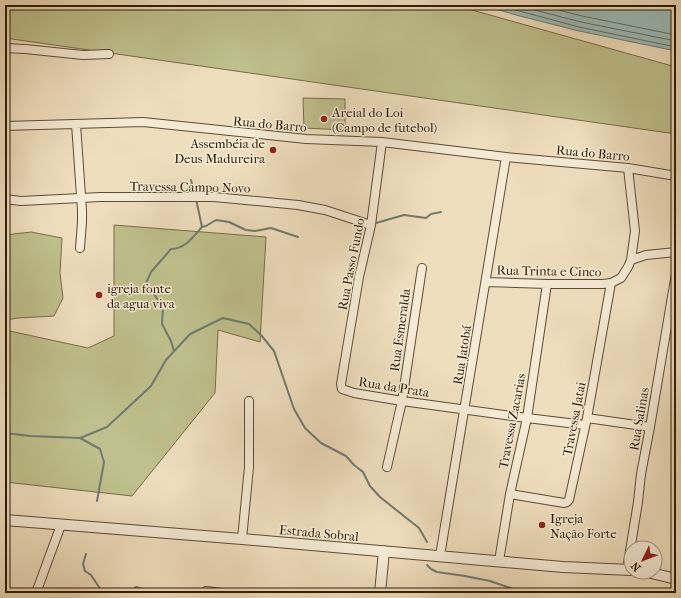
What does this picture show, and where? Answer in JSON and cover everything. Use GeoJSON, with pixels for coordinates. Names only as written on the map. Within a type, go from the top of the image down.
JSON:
{"type":"FeatureCollection","features":[{"type":"Feature","properties":{"kind":"street"},"geometry":{"type":"LineString","coordinates":[[5,48],[83,55],[109,54]]}},
{"type":"Feature","properties":{"kind":"street","name":"Rua do Barro"},"geometry":{"type":"LineString","coordinates":[[5,126],[143,122],[306,139],[382,142],[506,157],[628,168],[676,176]]}},
{"type":"Feature","properties":{"kind":"street"},"geometry":{"type":"LineString","coordinates":[[76,124],[82,198],[80,248]]}},
{"type":"Feature","properties":{"kind":"street","name":"Rua Passo Fundo"},"geometry":{"type":"LineString","coordinates":[[342,389],[341,384],[359,278],[371,225],[382,142]]}},
{"type":"Feature","properties":{"kind":"street","name":"Rua Jatobá"},"geometry":{"type":"LineString","coordinates":[[440,556],[506,157]]}},
{"type":"Feature","properties":{"kind":"street"},"geometry":{"type":"LineString","coordinates":[[628,168],[635,231],[630,264]]}},
{"type":"Feature","properties":{"kind":"street","name":"Travessa Campo Novo"},"geometry":{"type":"LineString","coordinates":[[5,199],[214,197],[298,205],[325,210],[371,225]]}},
{"type":"Feature","properties":{"kind":"street"},"geometry":{"type":"LineString","coordinates":[[630,264],[646,255],[676,252]]}},
{"type":"Feature","properties":{"kind":"street","name":"Rua Trinta e Cinco"},"geometry":{"type":"LineString","coordinates":[[486,282],[603,284],[611,283],[621,278],[630,264]]}},
{"type":"Feature","properties":{"kind":"street","name":"Rua Esmeralda"},"geometry":{"type":"LineString","coordinates":[[387,467],[402,401],[422,268]]}},
{"type":"Feature","properties":{"kind":"street","name":"Rua Salinas"},"geometry":{"type":"LineString","coordinates":[[633,540],[641,474],[676,273]]}},
{"type":"Feature","properties":{"kind":"street","name":"Travessa Jatai"},"geometry":{"type":"LineString","coordinates":[[510,494],[564,503],[569,500],[586,421],[611,283]]}},
{"type":"Feature","properties":{"kind":"street","name":"Travessa Zacarias"},"geometry":{"type":"LineString","coordinates":[[500,561],[510,494],[527,418],[547,284]]}},
{"type":"Feature","properties":{"kind":"street","name":"Rua da Prata"},"geometry":{"type":"LineString","coordinates":[[342,389],[354,393],[402,401],[527,418],[586,421],[650,427]]}},
{"type":"Feature","properties":{"kind":"street"},"geometry":{"type":"LineString","coordinates":[[242,539],[249,467],[249,401]]}},
{"type":"Feature","properties":{"kind":"street","name":"Estrada Sobral"},"geometry":{"type":"LineString","coordinates":[[5,520],[384,551],[563,568],[623,569]]}},
{"type":"Feature","properties":{"kind":"street"},"geometry":{"type":"LineString","coordinates":[[36,593],[61,524]]}},
{"type":"Feature","properties":{"kind":"street"},"geometry":{"type":"LineString","coordinates":[[380,593],[384,551]]}},
{"type":"Feature","properties":{"kind":"street"},"geometry":{"type":"LineString","coordinates":[[663,576],[676,579]]}},
{"type":"Feature","properties":{"kind":"street"},"geometry":{"type":"LineString","coordinates":[[206,591],[222,593]]}},
{"type":"Feature","properties":{"kind":"green space"},"geometry":{"type":"Polygon","coordinates":[[[5,5],[454,5],[676,67],[676,134],[5,38],[5,5]]]}},
{"type":"Feature","properties":{"kind":"green space","name":"Areial do Loi (Campo de futebol)"},"geometry":{"type":"Polygon","coordinates":[[[303,98],[345,99],[345,130],[304,128],[303,98]]]}},
{"type":"Feature","properties":{"kind":"green space"},"geometry":{"type":"Polygon","coordinates":[[[114,225],[266,237],[260,342],[218,330],[215,393],[132,496],[5,482],[5,330],[88,348],[114,336],[114,225]]]}},
{"type":"Feature","properties":{"kind":"green space"},"geometry":{"type":"Polygon","coordinates":[[[31,232],[62,238],[60,273],[63,298],[54,316],[5,320],[5,235],[31,232]]]}},
{"type":"Feature","properties":{"kind":"water"},"geometry":{"type":"Polygon","coordinates":[[[483,5],[676,5],[676,51],[579,31],[483,5]]]}},
{"type":"Feature","properties":{"kind":"waterway"},"geometry":{"type":"LineString","coordinates":[[191,180],[195,195]]}},
{"type":"Feature","properties":{"kind":"waterway"},"geometry":{"type":"LineString","coordinates":[[196,199],[202,227]]}},
{"type":"Feature","properties":{"kind":"waterway"},"geometry":{"type":"LineString","coordinates":[[376,223],[404,215],[426,218],[431,214],[441,212]]}},
{"type":"Feature","properties":{"kind":"waterway"},"geometry":{"type":"LineString","coordinates":[[174,351],[171,341],[162,324],[163,307],[146,283],[151,272],[171,249],[185,245],[202,227],[216,220],[229,222],[246,230],[255,231],[271,228],[298,237]]}},
{"type":"Feature","properties":{"kind":"waterway"},"geometry":{"type":"LineString","coordinates":[[5,433],[30,436],[80,438],[107,427],[151,386],[166,360],[190,334],[223,318],[249,324],[261,335],[274,351],[294,409],[305,428],[321,443],[346,456],[363,472],[370,486],[380,497],[419,528],[427,542]]}},
{"type":"Feature","properties":{"kind":"waterway"},"geometry":{"type":"LineString","coordinates":[[80,438],[100,449],[104,462],[97,501]]}},
{"type":"Feature","properties":{"kind":"waterway"},"geometry":{"type":"LineString","coordinates":[[86,554],[83,564],[85,571],[91,575],[101,590],[100,593]]}},
{"type":"Feature","properties":{"kind":"waterway"},"geometry":{"type":"LineString","coordinates":[[427,565],[437,572],[490,581],[525,593]]}},
{"type":"Feature","properties":{"kind":"waterway"},"geometry":{"type":"LineString","coordinates":[[127,593],[136,587],[155,593]]}},
{"type":"Feature","properties":{"kind":"place","name":"Areial do Loi (Campo de futebol)"},"geometry":{"type":"Point","coordinates":[324,119]}},
{"type":"Feature","properties":{"kind":"place","name":"Assembéia de Deus Madureira"},"geometry":{"type":"Point","coordinates":[273,150]}},
{"type":"Feature","properties":{"kind":"place","name":"igreja fonte da agua viva"},"geometry":{"type":"Point","coordinates":[99,295]}},
{"type":"Feature","properties":{"kind":"place","name":"Igreja Nação Forte"},"geometry":{"type":"Point","coordinates":[542,525]}}]}
